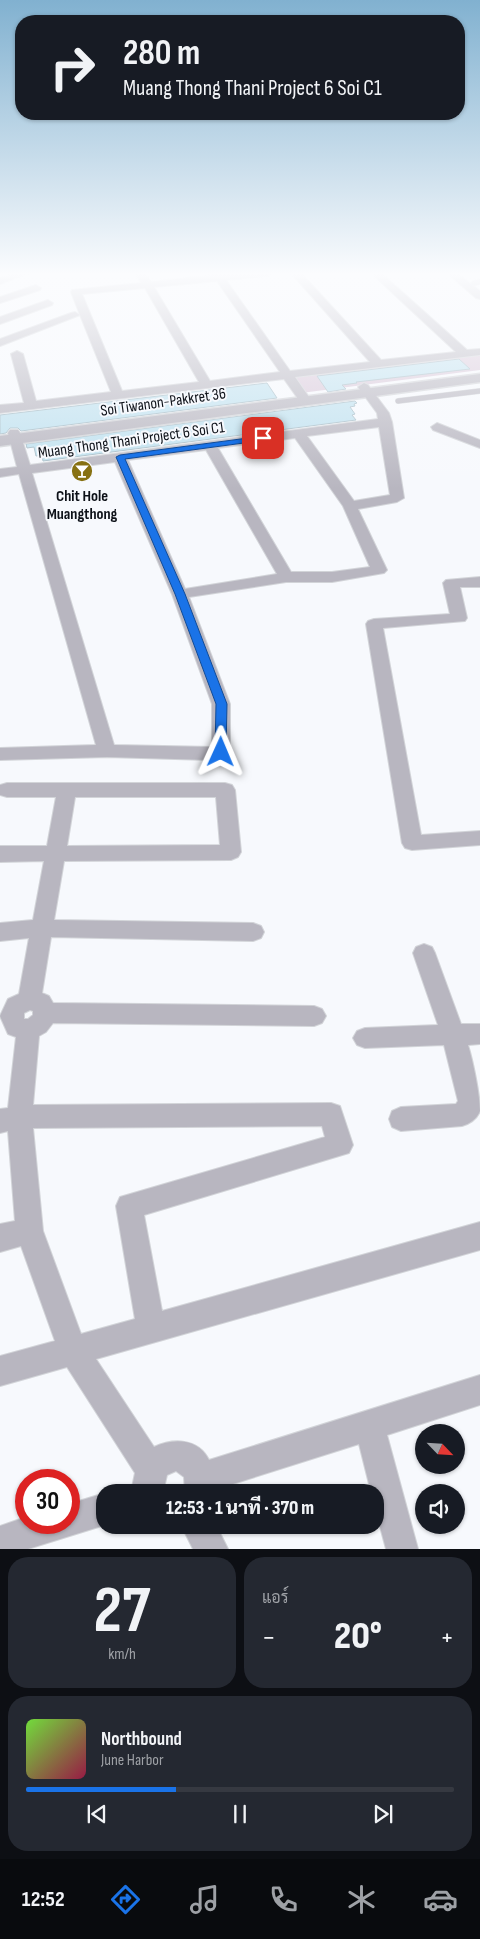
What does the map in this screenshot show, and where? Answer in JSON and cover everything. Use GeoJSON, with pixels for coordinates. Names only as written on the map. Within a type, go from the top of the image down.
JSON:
{"type":"FeatureCollection","features":[{"type":"Feature","properties":{"kind":"street"},"geometry":{"type":"LineString","coordinates":[[98,345],[118,395]]}},
{"type":"Feature","properties":{"kind":"street"},"geometry":{"type":"LineString","coordinates":[[183,345],[206,384]]}},
{"type":"Feature","properties":{"kind":"street"},"geometry":{"type":"LineString","coordinates":[[267,345],[303,398]]}},
{"type":"Feature","properties":{"kind":"street"},"geometry":{"type":"LineString","coordinates":[[361,345],[378,364]]}},
{"type":"Feature","properties":{"kind":"street"},"geometry":{"type":"LineString","coordinates":[[455,345],[464,354]]}},
{"type":"Feature","properties":{"kind":"street"},"geometry":{"type":"LineString","coordinates":[[0,409],[480,352]]}},
{"type":"Feature","properties":{"kind":"street"},"geometry":{"type":"LineString","coordinates":[[17,354],[31,406]]}},
{"type":"Feature","properties":{"kind":"street","name":"Soi Tiwanon-Pakkret 36"},"geometry":{"type":"LineString","coordinates":[[0,441],[10,435],[365,390],[480,373]]}},
{"type":"Feature","properties":{"kind":"street","name":"Soi Tiwanon-Pakkret 36"},"geometry":{"type":"LineString","coordinates":[[365,390],[480,378]]}},
{"type":"Feature","properties":{"kind":"street"},"geometry":{"type":"LineString","coordinates":[[350,506],[397,498],[386,422],[383,414],[365,390]]}},
{"type":"Feature","properties":{"kind":"street","name":"Muang Thong Thani Project 6 Soi C1"},"geometry":{"type":"LineString","coordinates":[[0,473],[386,422]]}},
{"type":"Feature","properties":{"kind":"street"},"geometry":{"type":"LineString","coordinates":[[437,427],[480,444]]}},
{"type":"Feature","properties":{"kind":"street"},"geometry":{"type":"LineString","coordinates":[[180,594],[286,577],[332,578],[380,570],[350,506],[298,433]]}},
{"type":"Feature","properties":{"kind":"street"},"geometry":{"type":"LineString","coordinates":[[10,435],[24,470],[107,751]]}},
{"type":"Feature","properties":{"kind":"street"},"geometry":{"type":"LineString","coordinates":[[210,445],[286,577]]}},
{"type":"Feature","properties":{"kind":"street"},"geometry":{"type":"LineString","coordinates":[[0,754],[107,751],[209,754],[221,752],[221,704],[180,594],[120,457]]}},
{"type":"Feature","properties":{"kind":"street"},"geometry":{"type":"LineString","coordinates":[[480,582],[451,583],[459,618],[374,624],[412,843],[480,838]]}},
{"type":"Feature","properties":{"kind":"street"},"geometry":{"type":"LineString","coordinates":[[0,854],[231,852],[225,790],[7,790]]}},
{"type":"Feature","properties":{"kind":"street"},"geometry":{"type":"LineString","coordinates":[[67,790],[23,1016],[10,1119],[29,1231],[73,1350],[149,1482]]}},
{"type":"Feature","properties":{"kind":"street"},"geometry":{"type":"LineString","coordinates":[[0,932],[40,928],[253,932]]}},
{"type":"Feature","properties":{"kind":"street"},"geometry":{"type":"LineString","coordinates":[[401,1119],[450,1117],[462,1114],[471,1104],[470,1093],[453,1035],[424,953]]}},
{"type":"Feature","properties":{"kind":"street"},"geometry":{"type":"LineString","coordinates":[[23,1016],[314,1016]]}},
{"type":"Feature","properties":{"kind":"street"},"geometry":{"type":"LineString","coordinates":[[365,1038],[480,1034]]}},
{"type":"Feature","properties":{"kind":"street"},"geometry":{"type":"LineString","coordinates":[[10,1119],[331,1114],[340,1145],[129,1206],[151,1328]]}},
{"type":"Feature","properties":{"kind":"street"},"geometry":{"type":"LineString","coordinates":[[0,1238],[29,1231]]}},
{"type":"Feature","properties":{"kind":"street"},"geometry":{"type":"LineString","coordinates":[[0,1371],[480,1236]]}},
{"type":"Feature","properties":{"kind":"street"},"geometry":{"type":"LineString","coordinates":[[204,1484],[369,1426],[480,1390]]}},
{"type":"Feature","properties":{"kind":"street"},"geometry":{"type":"LineString","coordinates":[[369,1426],[402,1549]]}},
{"type":"Feature","properties":{"kind":"street"},"geometry":{"type":"LineString","coordinates":[[149,1482],[158,1461],[168,1456],[179,1455],[189,1459],[197,1467],[201,1484]]}},
{"type":"Feature","properties":{"kind":"street"},"geometry":{"type":"LineString","coordinates":[[80,1517],[96,1512]]}},
{"type":"Feature","properties":{"kind":"street"},"geometry":{"type":"LineString","coordinates":[[0,1542],[24,1534]]}},
{"type":"Feature","properties":{"kind":"street"},"geometry":{"type":"LineString","coordinates":[[203,1534],[212,1549]]}},
{"type":"Feature","properties":{"kind":"lane"},"geometry":{"type":"LineString","coordinates":[[398,402],[480,391]]}},
{"type":"Feature","properties":{"kind":"shaded area"},"geometry":{"type":"Polygon","coordinates":[[[480,352],[480,370],[301,393],[287,375],[480,352]]]}},
{"type":"Feature","properties":{"kind":"building"},"geometry":{"type":"Polygon","coordinates":[[[459,359],[470,369],[356,382],[342,385],[346,389],[328,392],[317,376],[459,359]]]}},
{"type":"Feature","properties":{"kind":"building"},"geometry":{"type":"Polygon","coordinates":[[[267,383],[277,398],[21,431],[18,428],[10,428],[6,433],[0,434],[0,415],[267,383]]]}},
{"type":"Feature","properties":{"kind":"building"},"geometry":{"type":"Polygon","coordinates":[[[355,401],[357,403],[354,404],[355,406],[350,407],[355,414],[352,415],[356,420],[43,461],[42,455],[36,456],[34,447],[27,448],[26,444],[355,401]]]}},
{"type":"Feature","properties":{"kind":"place","name":"Chit Hole Muangthong"},"geometry":{"type":"Point","coordinates":[82,471]}},
{"type":"Feature","properties":{"kind":"route"},"geometry":{"type":"LineString","coordinates":[[221,752],[221,704],[180,594],[120,457],[263,438]]}}]}
